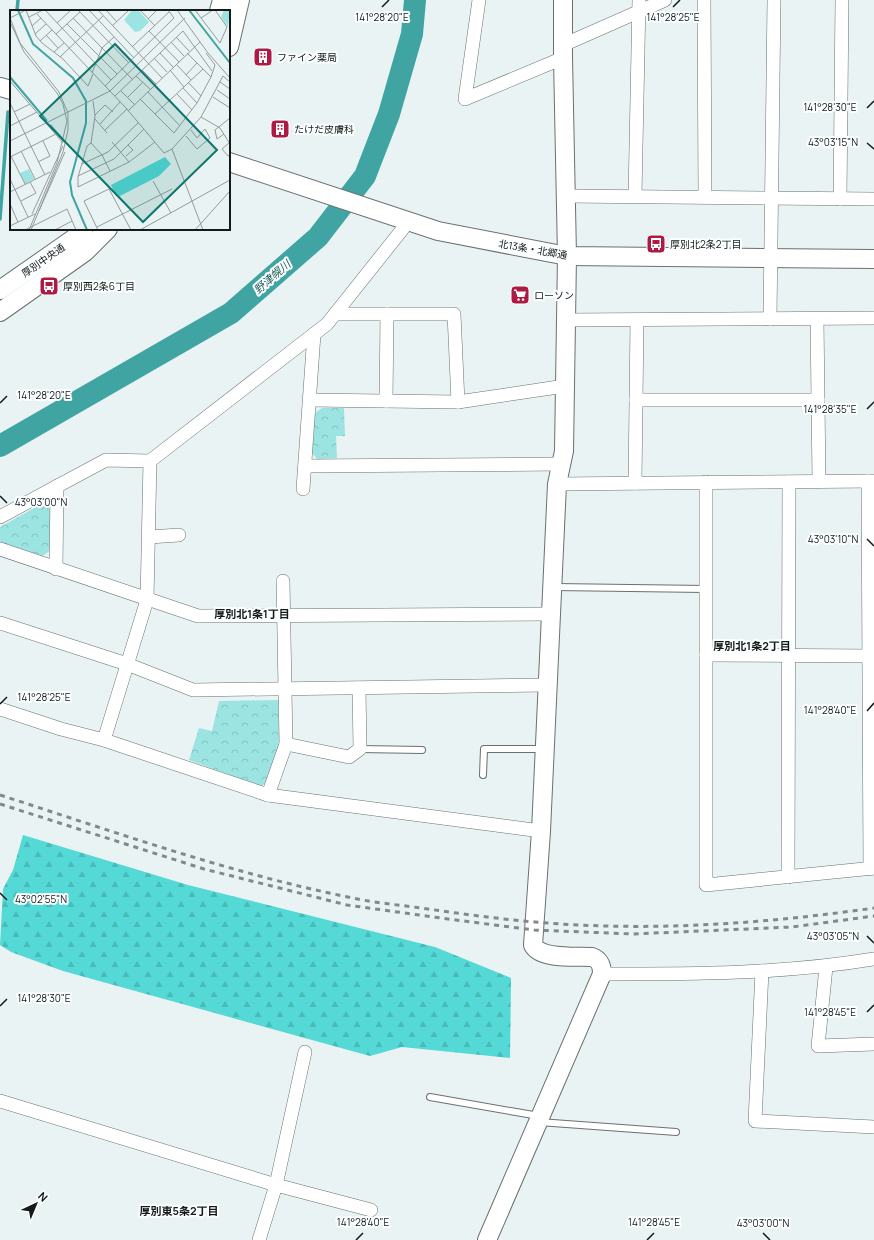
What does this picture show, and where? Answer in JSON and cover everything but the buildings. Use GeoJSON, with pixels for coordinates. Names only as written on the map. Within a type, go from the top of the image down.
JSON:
{"type":"FeatureCollection","features":[{"type":"Feature","properties":{"kind":"street"},"geometry":{"type":"LineString","coordinates":[[219,10],[222,0]]}},
{"type":"Feature","properties":{"kind":"street"},"geometry":{"type":"LineString","coordinates":[[230,43],[240,0]]}},
{"type":"Feature","properties":{"kind":"street"},"geometry":{"type":"LineString","coordinates":[[479,0],[465,99],[665,0]]}},
{"type":"Feature","properties":{"kind":"street"},"geometry":{"type":"LineString","coordinates":[[487,1240],[602,974],[600,963],[597,959],[592,957],[545,954],[536,950],[533,945],[541,832],[557,484],[564,451],[567,256],[563,0]]}},
{"type":"Feature","properties":{"kind":"street"},"geometry":{"type":"LineString","coordinates":[[636,196],[638,0]]}},
{"type":"Feature","properties":{"kind":"street"},"geometry":{"type":"LineString","coordinates":[[704,0],[704,197]]}},
{"type":"Feature","properties":{"kind":"street"},"geometry":{"type":"LineString","coordinates":[[770,319],[770,198],[774,0]]}},
{"type":"Feature","properties":{"kind":"street"},"geometry":{"type":"LineString","coordinates":[[840,199],[842,0]]}},
{"type":"Feature","properties":{"kind":"street"},"geometry":{"type":"LineString","coordinates":[[0,87],[10,90]]}},
{"type":"Feature","properties":{"kind":"street","name":"北13条・北郷通"},"geometry":{"type":"LineString","coordinates":[[230,162],[438,231],[567,256],[874,259]]}},
{"type":"Feature","properties":{"kind":"street"},"geometry":{"type":"LineString","coordinates":[[566,196],[874,199]]}},
{"type":"Feature","properties":{"kind":"street"},"geometry":{"type":"LineString","coordinates":[[0,518],[106,460],[150,462],[327,324],[409,222]]}},
{"type":"Feature","properties":{"kind":"street","name":"厚別中央通"},"geometry":{"type":"LineString","coordinates":[[0,290],[76,237],[83,230]]}},
{"type":"Feature","properties":{"kind":"street","name":"厚別中央通"},"geometry":{"type":"LineString","coordinates":[[0,312],[85,252],[107,230]]}},
{"type":"Feature","properties":{"kind":"street"},"geometry":{"type":"LineString","coordinates":[[335,314],[454,314],[458,402]]}},
{"type":"Feature","properties":{"kind":"street"},"geometry":{"type":"LineString","coordinates":[[386,401],[387,314]]}},
{"type":"Feature","properties":{"kind":"street"},"geometry":{"type":"LineString","coordinates":[[566,320],[874,318]]}},
{"type":"Feature","properties":{"kind":"street"},"geometry":{"type":"LineString","coordinates":[[817,319],[819,481]]}},
{"type":"Feature","properties":{"kind":"street"},"geometry":{"type":"LineString","coordinates":[[636,483],[637,320]]}},
{"type":"Feature","properties":{"kind":"street"},"geometry":{"type":"LineString","coordinates":[[303,489],[314,334]]}},
{"type":"Feature","properties":{"kind":"street"},"geometry":{"type":"LineString","coordinates":[[310,400],[458,402],[565,386]]}},
{"type":"Feature","properties":{"kind":"street"},"geometry":{"type":"LineString","coordinates":[[636,400],[818,400]]}},
{"type":"Feature","properties":{"kind":"street"},"geometry":{"type":"LineString","coordinates":[[104,740],[147,600],[150,462]]}},
{"type":"Feature","properties":{"kind":"street"},"geometry":{"type":"LineString","coordinates":[[305,466],[561,464]]}},
{"type":"Feature","properties":{"kind":"street"},"geometry":{"type":"LineString","coordinates":[[557,484],[706,482],[871,481],[872,869],[706,885],[706,482]]}},
{"type":"Feature","properties":{"kind":"street"},"geometry":{"type":"LineString","coordinates":[[788,877],[789,482]]}},
{"type":"Feature","properties":{"kind":"street"},"geometry":{"type":"LineString","coordinates":[[56,569],[58,486]]}},
{"type":"Feature","properties":{"kind":"street"},"geometry":{"type":"LineString","coordinates":[[149,537],[179,535]]}},
{"type":"Feature","properties":{"kind":"street"},"geometry":{"type":"LineString","coordinates":[[0,550],[198,616],[551,614]]}},
{"type":"Feature","properties":{"kind":"street"},"geometry":{"type":"LineString","coordinates":[[268,794],[286,744],[283,581]]}},
{"type":"Feature","properties":{"kind":"street"},"geometry":{"type":"LineString","coordinates":[[0,623],[127,664],[193,690],[548,685]]}},
{"type":"Feature","properties":{"kind":"street"},"geometry":{"type":"LineString","coordinates":[[706,656],[872,656]]}},
{"type":"Feature","properties":{"kind":"street"},"geometry":{"type":"LineString","coordinates":[[286,744],[349,757],[360,749],[359,688]]}},
{"type":"Feature","properties":{"kind":"street"},"geometry":{"type":"LineString","coordinates":[[0,709],[61,729],[104,740],[268,794],[541,832]]}},
{"type":"Feature","properties":{"kind":"street"},"geometry":{"type":"LineString","coordinates":[[602,974],[702,974],[762,971],[826,967],[874,959]]}},
{"type":"Feature","properties":{"kind":"street"},"geometry":{"type":"LineString","coordinates":[[826,967],[818,1046],[874,1044]]}},
{"type":"Feature","properties":{"kind":"street"},"geometry":{"type":"LineString","coordinates":[[762,971],[755,1121],[874,1127]]}},
{"type":"Feature","properties":{"kind":"street"},"geometry":{"type":"LineString","coordinates":[[259,1240],[276,1185],[305,1052]]}},
{"type":"Feature","properties":{"kind":"street"},"geometry":{"type":"LineString","coordinates":[[0,1101],[276,1185],[371,1210]]}},
{"type":"Feature","properties":{"kind":"lane"},"geometry":{"type":"LineString","coordinates":[[552,587],[706,590]]}},
{"type":"Feature","properties":{"kind":"lane"},"geometry":{"type":"LineString","coordinates":[[360,749],[422,750]]}},
{"type":"Feature","properties":{"kind":"lane"},"geometry":{"type":"LineString","coordinates":[[483,774],[484,749],[545,749]]}},
{"type":"Feature","properties":{"kind":"lane"},"geometry":{"type":"LineString","coordinates":[[430,1097],[539,1119],[676,1132]]}},
{"type":"Feature","properties":{"kind":"green space"},"geometry":{"type":"Polygon","coordinates":[[[322,408],[344,408],[345,436],[336,436],[337,458],[317,459],[312,453],[315,413],[322,408]]]}},
{"type":"Feature","properties":{"kind":"green space"},"geometry":{"type":"Polygon","coordinates":[[[45,502],[51,510],[49,551],[43,556],[0,542],[0,527],[45,502]]]}},
{"type":"Feature","properties":{"kind":"green space"},"geometry":{"type":"Polygon","coordinates":[[[278,700],[279,748],[267,783],[260,786],[189,760],[199,728],[212,731],[219,701],[278,700]]]}},
{"type":"Feature","properties":{"kind":"green space"},"geometry":{"type":"Polygon","coordinates":[[[23,835],[188,885],[435,947],[511,978],[510,1058],[402,1047],[370,1056],[63,971],[11,952],[0,945],[3,889],[13,870],[23,835]]]}},
{"type":"Feature","properties":{"kind":"waterway"},"geometry":{"type":"LineString","coordinates":[[17,10],[18,0]]}},
{"type":"Feature","properties":{"kind":"waterway","name":"野津幌川"},"geometry":{"type":"LineString","coordinates":[[0,446],[231,313],[318,237],[365,176],[389,114],[412,34],[415,0]]}},
{"type":"Feature","properties":{"kind":"waterway"},"geometry":{"type":"LineString","coordinates":[[0,219],[8,112]]}},
{"type":"Feature","properties":{"kind":"railway"},"geometry":{"type":"LineString","coordinates":[[0,795],[173,851],[260,876],[368,901],[481,916],[577,925],[662,926],[747,922],[832,914],[874,908]]}},
{"type":"Feature","properties":{"kind":"railway"},"geometry":{"type":"LineString","coordinates":[[0,804],[204,869],[347,905],[448,919],[534,930],[633,934],[792,927],[874,916]]}},
{"type":"Feature","properties":{"kind":"place","name":"ファイン薬局"},"geometry":{"type":"Point","coordinates":[263,57]}},
{"type":"Feature","properties":{"kind":"place","name":"たけだ皮膚科"},"geometry":{"type":"Point","coordinates":[280,129]}},
{"type":"Feature","properties":{"kind":"place","name":"厚別北2条2丁目"},"geometry":{"type":"Point","coordinates":[656,244]}},
{"type":"Feature","properties":{"kind":"place","name":"厚別西2条6丁目"},"geometry":{"type":"Point","coordinates":[49,286]}},
{"type":"Feature","properties":{"kind":"place","name":"ローソン"},"geometry":{"type":"Point","coordinates":[520,295]}},
{"type":"Feature","properties":{"kind":"district","name":"厚別北1条1丁目"},"geometry":{"type":"Point","coordinates":[252,614]}},
{"type":"Feature","properties":{"kind":"district","name":"厚別北1条2丁目"},"geometry":{"type":"Point","coordinates":[752,646]}},
{"type":"Feature","properties":{"kind":"district","name":"厚別東5条2丁目"},"geometry":{"type":"Point","coordinates":[179,1211]}}]}
